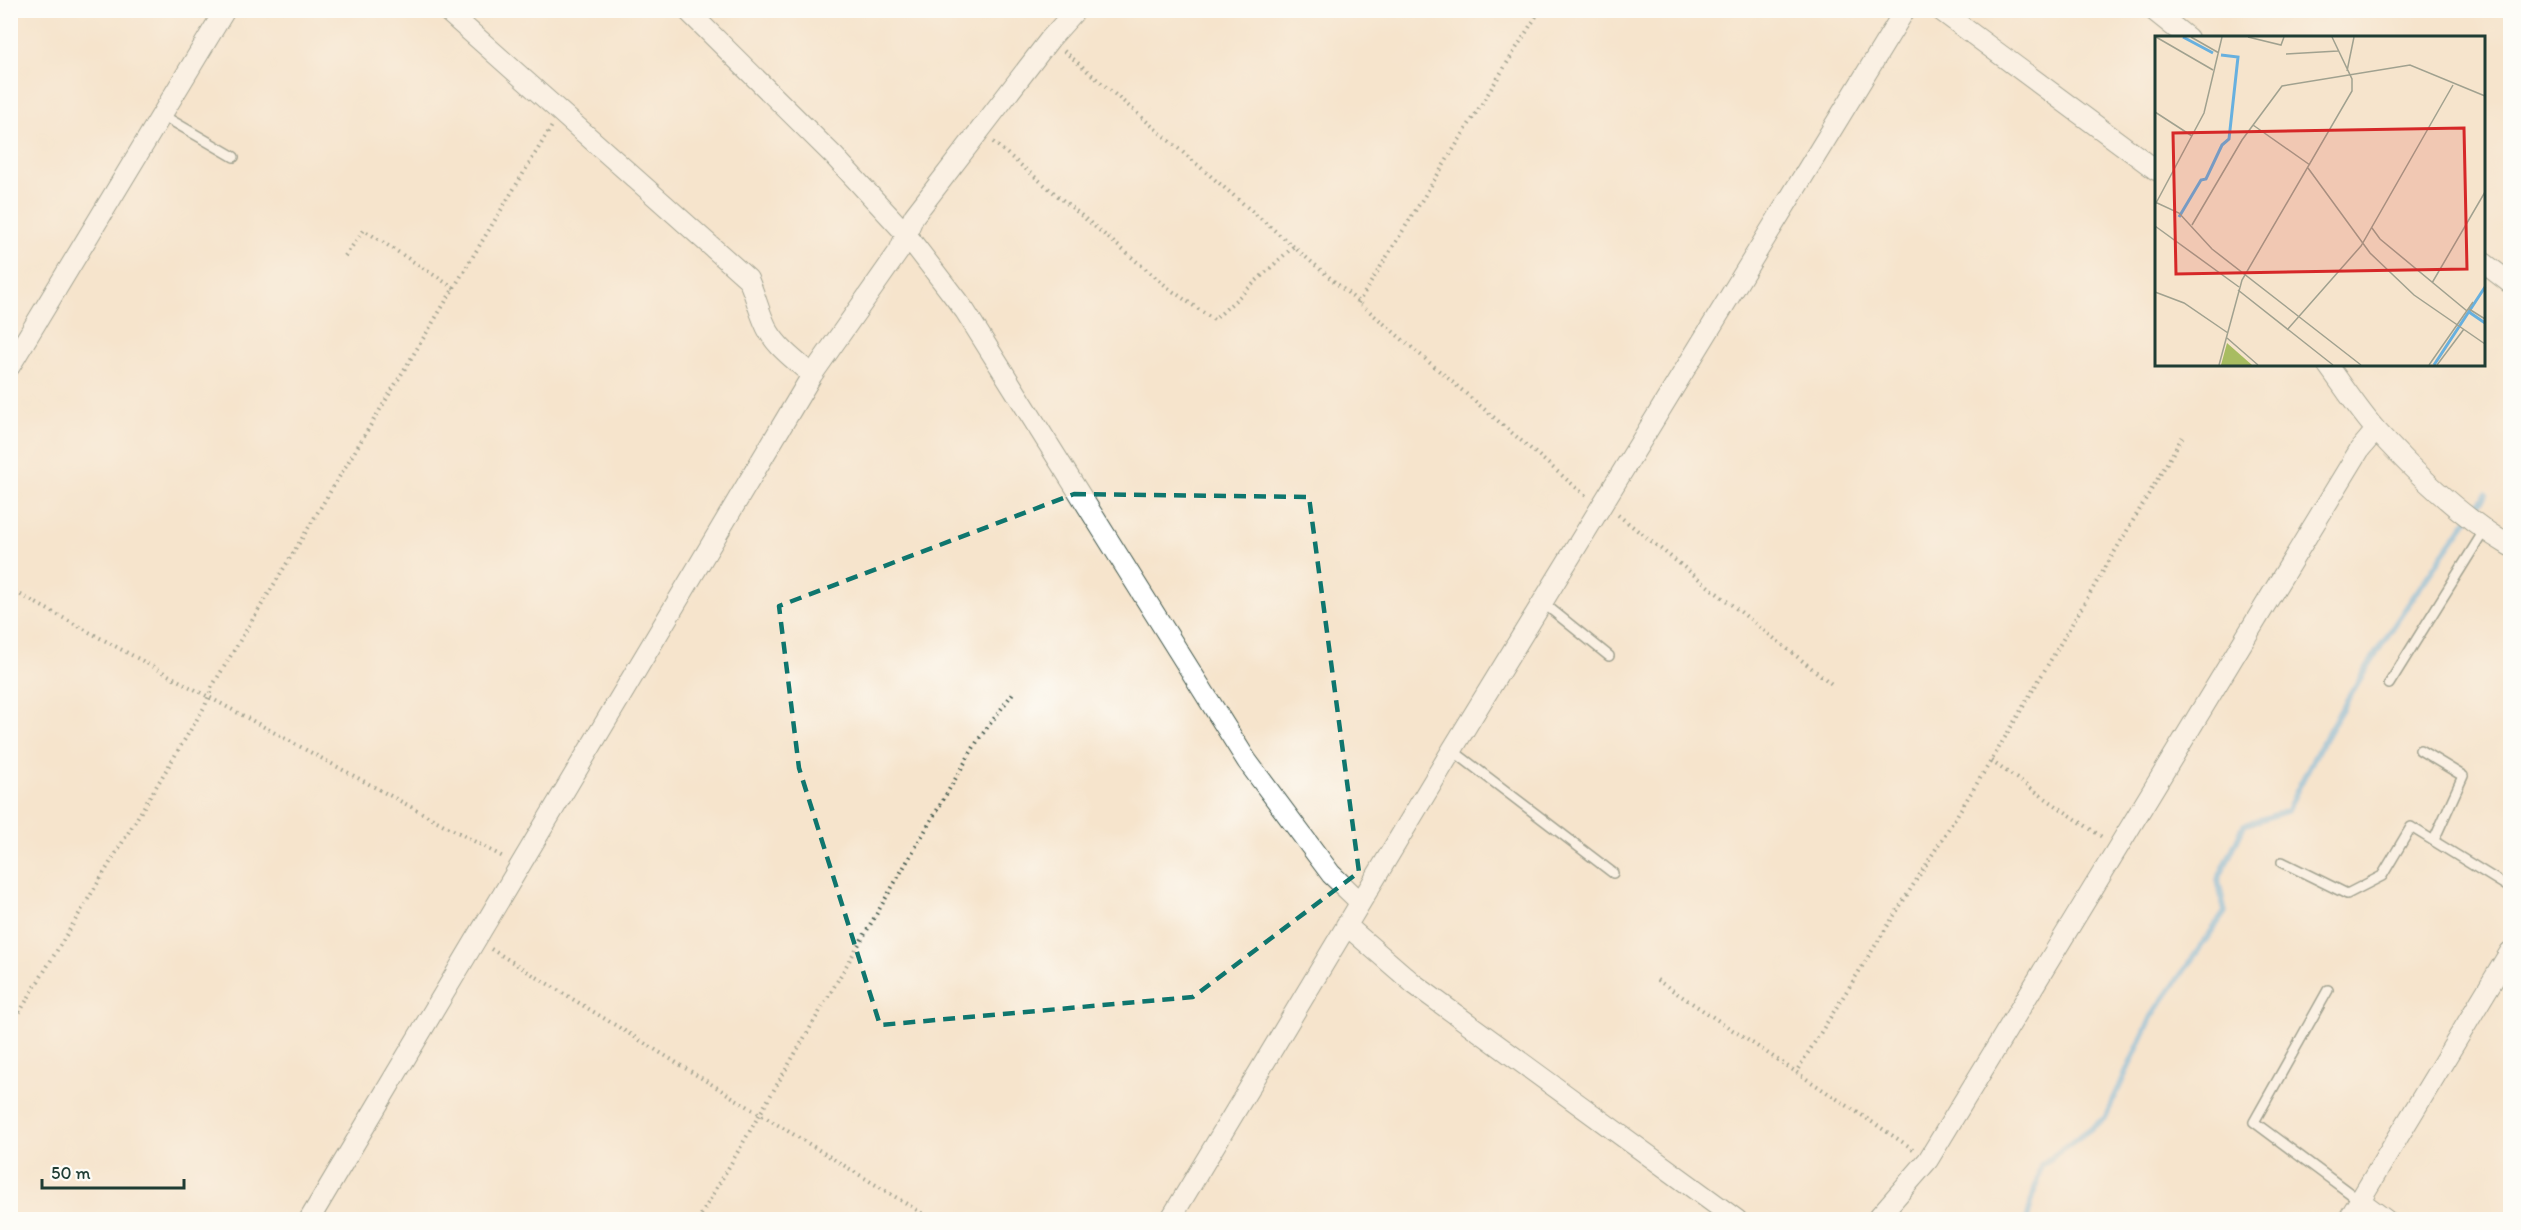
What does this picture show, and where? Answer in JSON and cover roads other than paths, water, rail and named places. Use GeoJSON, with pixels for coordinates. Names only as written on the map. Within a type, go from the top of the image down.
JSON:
{"type":"FeatureCollection","features":[{"type":"Feature","properties":{"kind":"street"},"geometry":{"type":"LineString","coordinates":[[10,366],[225,10]]}},
{"type":"Feature","properties":{"kind":"street"},"geometry":{"type":"LineString","coordinates":[[446,10],[748,279],[772,337],[812,375]]}},
{"type":"Feature","properties":{"kind":"street"},"geometry":{"type":"LineString","coordinates":[[687,10],[834,156],[906,234],[965,311],[1248,761],[1331,874],[1360,902]]}},
{"type":"Feature","properties":{"kind":"street"},"geometry":{"type":"LineString","coordinates":[[309,1220],[812,375],[899,251],[914,216],[1050,39],[1076,10]]}},
{"type":"Feature","properties":{"kind":"street"},"geometry":{"type":"LineString","coordinates":[[1170,1220],[1452,750],[1905,10]]}},
{"type":"Feature","properties":{"kind":"street"},"geometry":{"type":"LineString","coordinates":[[1940,10],[2155,169]]}},
{"type":"Feature","properties":{"kind":"street"},"geometry":{"type":"LineString","coordinates":[[2152,10],[2185,36]]}},
{"type":"Feature","properties":{"kind":"street"},"geometry":{"type":"LineString","coordinates":[[2485,263],[2511,283]]}},
{"type":"Feature","properties":{"kind":"street"},"geometry":{"type":"LineString","coordinates":[[2328,366],[2376,430],[2431,484],[2484,531],[2511,546]]}},
{"type":"Feature","properties":{"kind":"street"},"geometry":{"type":"LineString","coordinates":[[1876,1220],[1928,1160],[2360,449],[2376,430]]}},
{"type":"Feature","properties":{"kind":"street"},"geometry":{"type":"LineString","coordinates":[[1346,925],[1414,984],[1737,1220]]}},
{"type":"Feature","properties":{"kind":"street"},"geometry":{"type":"LineString","coordinates":[[2348,1220],[2511,952]]}},
{"type":"Feature","properties":{"kind":"street"},"geometry":{"type":"LineString","coordinates":[[2359,1200],[2386,1220]]}},
{"type":"Feature","properties":{"kind":"lane"},"geometry":{"type":"LineString","coordinates":[[162,116],[234,157]]}},
{"type":"Feature","properties":{"kind":"lane"},"geometry":{"type":"LineString","coordinates":[[2389,684],[2484,531]]}},
{"type":"Feature","properties":{"kind":"lane"},"geometry":{"type":"LineString","coordinates":[[1542,602],[1609,656]]}},
{"type":"Feature","properties":{"kind":"lane"},"geometry":{"type":"LineString","coordinates":[[1452,750],[1613,873]]}},
{"type":"Feature","properties":{"kind":"lane"},"geometry":{"type":"LineString","coordinates":[[2420,750],[2463,776],[2434,840]]}},
{"type":"Feature","properties":{"kind":"lane"},"geometry":{"type":"LineString","coordinates":[[2282,862],[2348,894],[2382,876],[2411,827],[2511,888]]}},
{"type":"Feature","properties":{"kind":"lane"},"geometry":{"type":"LineString","coordinates":[[2328,990],[2254,1122],[2359,1200]]}},
{"type":"Feature","properties":{"kind":"waterway"},"geometry":{"type":"LineString","coordinates":[[2027,1220],[2041,1165],[2105,1118],[2152,1016],[2225,912],[2218,880],[2244,825],[2287,811],[2331,728],[2379,648],[2486,494]]}}]}
